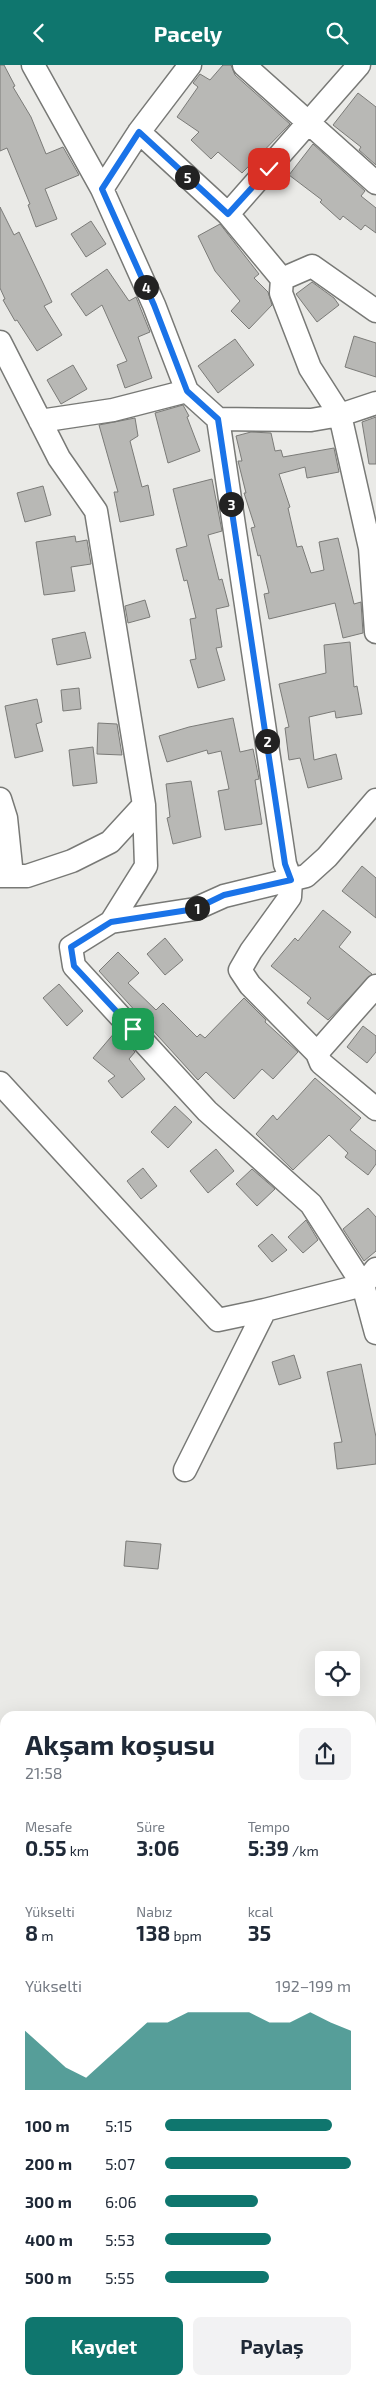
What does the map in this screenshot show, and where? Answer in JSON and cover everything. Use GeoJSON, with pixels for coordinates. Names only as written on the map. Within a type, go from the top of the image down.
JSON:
{"type":"FeatureCollection","features":[{"type":"Feature","properties":{"kind":"street"},"geometry":{"type":"LineString","coordinates":[[33,65],[102,189],[154,305],[187,391],[218,419],[285,864],[291,880],[290,897],[251,951],[240,970],[250,985],[317,1053],[321,1063],[376,1109]]}},
{"type":"Feature","properties":{"kind":"street"},"geometry":{"type":"LineString","coordinates":[[102,189],[139,132],[190,65]]}},
{"type":"Feature","properties":{"kind":"street"},"geometry":{"type":"LineString","coordinates":[[244,65],[376,183]]}},
{"type":"Feature","properties":{"kind":"street"},"geometry":{"type":"LineString","coordinates":[[228,214],[310,124],[359,65]]}},
{"type":"Feature","properties":{"kind":"street"},"geometry":{"type":"LineString","coordinates":[[139,132],[228,214],[282,279],[281,293],[310,368],[340,415],[370,548],[376,632]]}},
{"type":"Feature","properties":{"kind":"street"},"geometry":{"type":"LineString","coordinates":[[282,279],[312,266],[376,311]]}},
{"type":"Feature","properties":{"kind":"street"},"geometry":{"type":"LineString","coordinates":[[0,341],[59,458],[96,511],[144,805],[146,866],[111,922]]}},
{"type":"Feature","properties":{"kind":"street"},"geometry":{"type":"LineString","coordinates":[[40,421],[113,411],[187,391]]}},
{"type":"Feature","properties":{"kind":"street"},"geometry":{"type":"LineString","coordinates":[[218,419],[311,419],[340,415],[376,403]]}},
{"type":"Feature","properties":{"kind":"street"},"geometry":{"type":"LineString","coordinates":[[0,799],[6,818],[6,876],[27,876],[72,861],[110,842],[144,805]]}},
{"type":"Feature","properties":{"kind":"street"},"geometry":{"type":"LineString","coordinates":[[376,800],[327,857],[306,876],[224,895],[195,909],[111,922],[71,947],[74,966],[207,1111],[311,1205],[370,1277],[376,1333]]}},
{"type":"Feature","properties":{"kind":"street"},"geometry":{"type":"LineString","coordinates":[[317,1053],[376,986]]}},
{"type":"Feature","properties":{"kind":"street"},"geometry":{"type":"LineString","coordinates":[[0,1083],[218,1320],[265,1310],[370,1277]]}},
{"type":"Feature","properties":{"kind":"street"},"geometry":{"type":"LineString","coordinates":[[185,1470],[265,1310]]}},
{"type":"Feature","properties":{"kind":"building"},"geometry":{"type":"Polygon","coordinates":[[[0,65],[4,65],[15,86],[13,87],[31,117],[46,154],[63,147],[79,175],[45,189],[57,219],[36,227],[28,205],[30,204],[7,148],[0,151],[0,65]]]}},
{"type":"Feature","properties":{"kind":"building"},"geometry":{"type":"Polygon","coordinates":[[[223,65],[231,65],[235,75],[290,124],[242,173],[218,152],[211,159],[191,140],[199,132],[177,117],[198,87],[193,83],[200,74],[210,80],[223,65]]]}},
{"type":"Feature","properties":{"kind":"building"},"geometry":{"type":"Polygon","coordinates":[[[358,93],[376,107],[376,165],[359,150],[361,147],[333,125],[358,93]]]}},
{"type":"Feature","properties":{"kind":"building"},"geometry":{"type":"Polygon","coordinates":[[[313,144],[365,191],[361,196],[376,208],[376,233],[365,225],[361,230],[343,216],[340,220],[320,202],[322,200],[289,175],[313,144]]]}},
{"type":"Feature","properties":{"kind":"building"},"geometry":{"type":"Polygon","coordinates":[[[0,207],[14,235],[19,232],[52,302],[44,306],[62,335],[37,351],[17,320],[15,321],[3,300],[5,299],[0,288],[0,207]]]}},
{"type":"Feature","properties":{"kind":"building"},"geometry":{"type":"Polygon","coordinates":[[[91,221],[106,244],[86,257],[71,234],[91,221]]]}},
{"type":"Feature","properties":{"kind":"building"},"geometry":{"type":"Polygon","coordinates":[[[220,224],[259,274],[254,278],[268,292],[272,305],[249,329],[231,311],[240,301],[215,271],[198,236],[220,224]]]}},
{"type":"Feature","properties":{"kind":"building"},"geometry":{"type":"Polygon","coordinates":[[[107,269],[129,301],[136,297],[150,332],[138,337],[152,378],[125,388],[117,365],[127,361],[102,305],[86,316],[71,294],[107,269]]]}},
{"type":"Feature","properties":{"kind":"building"},"geometry":{"type":"Polygon","coordinates":[[[312,282],[334,298],[339,305],[317,322],[296,294],[312,282]]]}},
{"type":"Feature","properties":{"kind":"building"},"geometry":{"type":"Polygon","coordinates":[[[354,336],[376,343],[376,377],[345,367],[354,336]]]}},
{"type":"Feature","properties":{"kind":"building"},"geometry":{"type":"Polygon","coordinates":[[[235,339],[254,365],[218,393],[198,366],[235,339]]]}},
{"type":"Feature","properties":{"kind":"building"},"geometry":{"type":"Polygon","coordinates":[[[73,365],[87,389],[61,404],[47,380],[73,365]]]}},
{"type":"Feature","properties":{"kind":"building"},"geometry":{"type":"Polygon","coordinates":[[[183,405],[189,416],[187,417],[200,451],[168,463],[155,413],[183,405]]]}},
{"type":"Feature","properties":{"kind":"building"},"geometry":{"type":"Polygon","coordinates":[[[376,417],[376,464],[369,464],[362,422],[376,417]]]}},
{"type":"Feature","properties":{"kind":"building"},"geometry":{"type":"Polygon","coordinates":[[[135,418],[138,436],[130,441],[142,487],[148,485],[154,515],[120,522],[114,492],[118,492],[99,425],[135,418]]]}},
{"type":"Feature","properties":{"kind":"building"},"geometry":{"type":"Polygon","coordinates":[[[251,432],[271,433],[275,451],[281,450],[283,457],[334,448],[339,472],[307,478],[305,467],[279,474],[290,507],[288,508],[297,547],[302,546],[311,573],[324,570],[319,542],[338,538],[354,604],[361,602],[363,633],[343,638],[335,603],[269,619],[264,594],[269,593],[251,528],[255,527],[244,493],[246,493],[238,461],[242,461],[236,436],[251,432]]]}},
{"type":"Feature","properties":{"kind":"building"},"geometry":{"type":"Polygon","coordinates":[[[212,479],[222,531],[208,535],[219,580],[222,579],[229,606],[216,609],[222,647],[216,648],[225,680],[198,688],[190,660],[196,659],[190,619],[196,618],[187,580],[184,581],[176,549],[187,546],[173,489],[212,479]]]}},
{"type":"Feature","properties":{"kind":"building"},"geometry":{"type":"Polygon","coordinates":[[[43,486],[51,515],[25,522],[17,493],[43,486]]]}},
{"type":"Feature","properties":{"kind":"building"},"geometry":{"type":"Polygon","coordinates":[[[75,536],[76,542],[87,540],[91,564],[71,567],[75,591],[44,595],[36,542],[75,536]]]}},
{"type":"Feature","properties":{"kind":"building"},"geometry":{"type":"Polygon","coordinates":[[[145,600],[150,617],[128,623],[125,606],[145,600]]]}},
{"type":"Feature","properties":{"kind":"building"},"geometry":{"type":"Polygon","coordinates":[[[85,632],[91,658],[57,665],[52,639],[85,632]]]}},
{"type":"Feature","properties":{"kind":"building"},"geometry":{"type":"Polygon","coordinates":[[[350,642],[354,687],[357,686],[362,714],[336,718],[335,711],[309,717],[314,760],[336,754],[342,779],[308,788],[300,758],[289,760],[285,728],[289,727],[279,684],[326,673],[324,645],[350,642]]]}},
{"type":"Feature","properties":{"kind":"building"},"geometry":{"type":"Polygon","coordinates":[[[79,688],[81,709],[63,711],[61,690],[79,688]]]}},
{"type":"Feature","properties":{"kind":"building"},"geometry":{"type":"Polygon","coordinates":[[[37,699],[42,722],[36,724],[43,751],[15,758],[5,706],[37,699]]]}},
{"type":"Feature","properties":{"kind":"building"},"geometry":{"type":"Polygon","coordinates":[[[233,718],[240,752],[253,749],[259,779],[255,780],[262,824],[225,830],[218,791],[229,789],[221,751],[208,754],[207,750],[167,762],[159,736],[189,727],[233,718]]]}},
{"type":"Feature","properties":{"kind":"building"},"geometry":{"type":"Polygon","coordinates":[[[98,723],[117,724],[122,755],[97,754],[98,723]]]}},
{"type":"Feature","properties":{"kind":"building"},"geometry":{"type":"Polygon","coordinates":[[[93,747],[97,783],[73,786],[69,750],[93,747]]]}},
{"type":"Feature","properties":{"kind":"building"},"geometry":{"type":"Polygon","coordinates":[[[191,781],[201,837],[173,844],[167,818],[170,817],[166,784],[191,781]]]}},
{"type":"Feature","properties":{"kind":"building"},"geometry":{"type":"Polygon","coordinates":[[[362,866],[376,878],[376,918],[342,891],[362,866]]]}},
{"type":"Feature","properties":{"kind":"building"},"geometry":{"type":"Polygon","coordinates":[[[323,910],[351,932],[339,947],[372,974],[328,1020],[307,1003],[311,998],[271,966],[295,938],[298,941],[323,910]]]}},
{"type":"Feature","properties":{"kind":"building"},"geometry":{"type":"Polygon","coordinates":[[[165,938],[183,960],[165,975],[147,954],[165,938]]]}},
{"type":"Feature","properties":{"kind":"building"},"geometry":{"type":"Polygon","coordinates":[[[118,952],[139,973],[128,983],[156,1010],[163,1003],[197,1037],[200,1034],[205,1038],[244,998],[266,1020],[265,1022],[298,1052],[273,1079],[262,1069],[234,1099],[206,1072],[198,1080],[99,971],[118,952]]]}},
{"type":"Feature","properties":{"kind":"building"},"geometry":{"type":"Polygon","coordinates":[[[59,984],[83,1011],[67,1026],[43,998],[59,984]]]}},
{"type":"Feature","properties":{"kind":"building"},"geometry":{"type":"Polygon","coordinates":[[[363,1026],[376,1036],[376,1052],[367,1063],[347,1047],[363,1026]]]}},
{"type":"Feature","properties":{"kind":"building"},"geometry":{"type":"Polygon","coordinates":[[[116,1031],[135,1052],[129,1059],[145,1079],[122,1098],[108,1081],[115,1076],[93,1058],[116,1031]]]}},
{"type":"Feature","properties":{"kind":"building"},"geometry":{"type":"Polygon","coordinates":[[[315,1078],[361,1118],[350,1130],[376,1151],[376,1164],[368,1175],[345,1157],[348,1153],[329,1135],[293,1170],[256,1134],[273,1115],[277,1120],[315,1078]]]}},
{"type":"Feature","properties":{"kind":"building"},"geometry":{"type":"Polygon","coordinates":[[[175,1106],[192,1122],[168,1148],[151,1132],[175,1106]]]}},
{"type":"Feature","properties":{"kind":"building"},"geometry":{"type":"Polygon","coordinates":[[[216,1149],[234,1171],[208,1193],[190,1171],[216,1149]]]}},
{"type":"Feature","properties":{"kind":"building"},"geometry":{"type":"Polygon","coordinates":[[[143,1168],[157,1186],[141,1199],[127,1181],[143,1168]]]}},
{"type":"Feature","properties":{"kind":"building"},"geometry":{"type":"Polygon","coordinates":[[[252,1169],[275,1189],[257,1206],[236,1184],[252,1169]]]}},
{"type":"Feature","properties":{"kind":"building"},"geometry":{"type":"Polygon","coordinates":[[[368,1208],[376,1217],[376,1251],[364,1261],[343,1229],[368,1208]]]}},
{"type":"Feature","properties":{"kind":"building"},"geometry":{"type":"Polygon","coordinates":[[[306,1220],[318,1240],[303,1253],[288,1237],[306,1220]]]}},
{"type":"Feature","properties":{"kind":"building"},"geometry":{"type":"Polygon","coordinates":[[[272,1234],[287,1250],[272,1262],[258,1246],[272,1234]]]}},
{"type":"Feature","properties":{"kind":"building"},"geometry":{"type":"Polygon","coordinates":[[[294,1355],[301,1378],[279,1385],[272,1362],[294,1355]]]}},
{"type":"Feature","properties":{"kind":"building"},"geometry":{"type":"Polygon","coordinates":[[[361,1364],[376,1437],[376,1464],[337,1469],[334,1443],[342,1442],[327,1372],[361,1364]]]}},
{"type":"Feature","properties":{"kind":"building"},"geometry":{"type":"Polygon","coordinates":[[[126,1541],[161,1544],[158,1569],[124,1566],[126,1541]]]}},
{"type":"Feature","properties":{"kind":"route"},"geometry":{"type":"LineString","coordinates":[[133,1029],[74,966],[71,947],[111,922],[195,909],[224,895],[291,880],[285,864],[218,419],[187,391],[154,305],[102,189],[139,132],[228,214],[269,169]]}}]}
